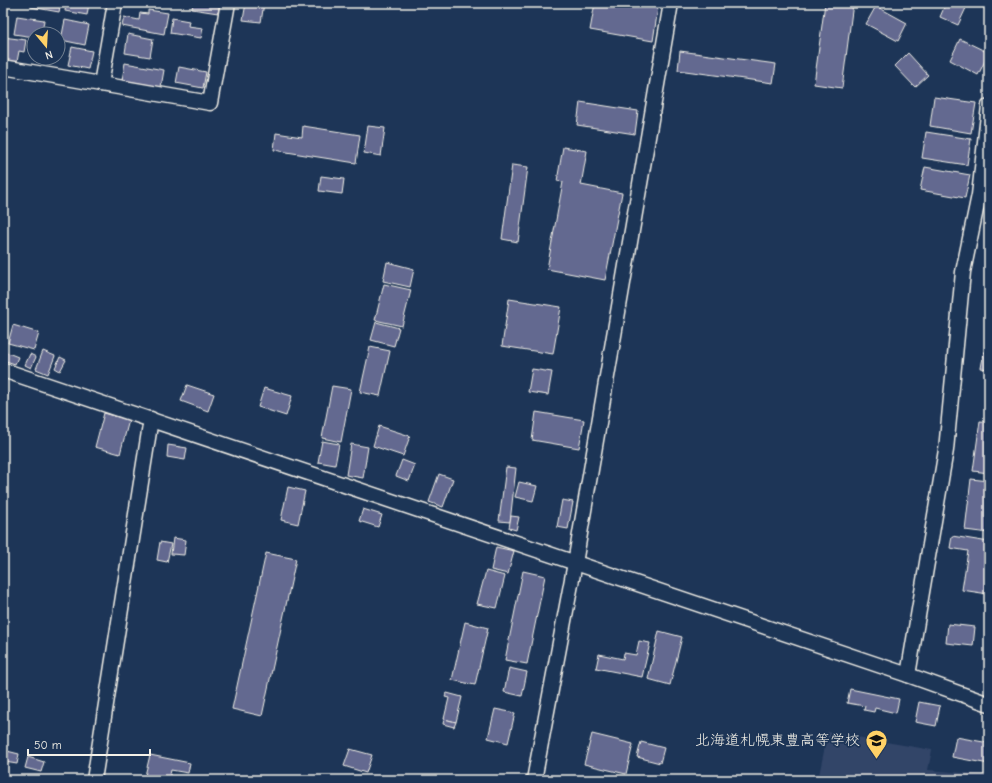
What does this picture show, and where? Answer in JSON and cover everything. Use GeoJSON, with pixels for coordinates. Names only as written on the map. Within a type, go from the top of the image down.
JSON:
{"type":"FeatureCollection","features":[{"type":"Feature","properties":{"kind":"street"},"geometry":{"type":"LineString","coordinates":[[101,84],[114,3]]}},
{"type":"Feature","properties":{"kind":"street"},"geometry":{"type":"LineString","coordinates":[[3,68],[210,103],[228,3]]}},
{"type":"Feature","properties":{"kind":"street"},"geometry":{"type":"LineString","coordinates":[[534,780],[575,563],[671,3]]}},
{"type":"Feature","properties":{"kind":"street"},"geometry":{"type":"LineString","coordinates":[[908,674],[946,450],[963,272],[980,195],[989,106]]}},
{"type":"Feature","properties":{"kind":"street"},"geometry":{"type":"LineString","coordinates":[[3,370],[908,674],[989,704]]}},
{"type":"Feature","properties":{"kind":"street"},"geometry":{"type":"LineString","coordinates":[[94,780],[151,419]]}},
{"type":"Feature","properties":{"kind":"shaded area","name":"北海道札幌東豊高等学校"},"geometry":{"type":"Polygon","coordinates":[[[828,732],[932,750],[928,770],[989,775],[989,780],[818,780],[828,732]]]}},
{"type":"Feature","properties":{"kind":"building"},"geometry":{"type":"Polygon","coordinates":[[[32,3],[61,3],[59,12],[31,7],[32,3]]]}},
{"type":"Feature","properties":{"kind":"building"},"geometry":{"type":"Polygon","coordinates":[[[66,3],[89,3],[87,15],[65,11],[66,3]]]}},
{"type":"Feature","properties":{"kind":"building"},"geometry":{"type":"Polygon","coordinates":[[[140,3],[161,3],[160,7],[140,3]]]}},
{"type":"Feature","properties":{"kind":"building"},"geometry":{"type":"Polygon","coordinates":[[[193,3],[220,3],[218,13],[192,9],[193,3]]]}},
{"type":"Feature","properties":{"kind":"building"},"geometry":{"type":"Polygon","coordinates":[[[246,3],[264,3],[261,22],[243,20],[246,3]]]}},
{"type":"Feature","properties":{"kind":"building"},"geometry":{"type":"Polygon","coordinates":[[[595,3],[635,3],[641,6],[658,8],[653,41],[590,30],[595,3]]]}},
{"type":"Feature","properties":{"kind":"building"},"geometry":{"type":"Polygon","coordinates":[[[825,3],[853,3],[842,88],[814,84],[825,3]]]}},
{"type":"Feature","properties":{"kind":"building"},"geometry":{"type":"Polygon","coordinates":[[[946,3],[954,3],[966,8],[958,25],[940,17],[946,3]]]}},
{"type":"Feature","properties":{"kind":"building"},"geometry":{"type":"Polygon","coordinates":[[[876,6],[907,23],[898,41],[866,24],[876,6]]]}},
{"type":"Feature","properties":{"kind":"building"},"geometry":{"type":"Polygon","coordinates":[[[148,10],[168,13],[164,34],[122,26],[124,17],[139,20],[140,13],[148,14],[148,10]]]}},
{"type":"Feature","properties":{"kind":"building"},"geometry":{"type":"Polygon","coordinates":[[[17,16],[44,20],[43,26],[26,26],[26,36],[14,34],[17,16]]]}},
{"type":"Feature","properties":{"kind":"building"},"geometry":{"type":"Polygon","coordinates":[[[172,18],[189,21],[188,26],[203,28],[201,38],[170,33],[172,18]]]}},
{"type":"Feature","properties":{"kind":"building"},"geometry":{"type":"Polygon","coordinates":[[[65,20],[89,25],[85,45],[66,41],[66,26],[64,26],[65,20]]]}},
{"type":"Feature","properties":{"kind":"building"},"geometry":{"type":"Polygon","coordinates":[[[128,34],[153,39],[150,57],[125,53],[128,34]]]}},
{"type":"Feature","properties":{"kind":"building"},"geometry":{"type":"Polygon","coordinates":[[[3,37],[26,40],[24,52],[19,51],[17,62],[3,60],[3,37]]]}},
{"type":"Feature","properties":{"kind":"building"},"geometry":{"type":"Polygon","coordinates":[[[960,39],[989,53],[978,75],[950,60],[960,39]]]}},
{"type":"Feature","properties":{"kind":"building"},"geometry":{"type":"Polygon","coordinates":[[[72,47],[92,51],[88,69],[68,65],[72,47]]]}},
{"type":"Feature","properties":{"kind":"building"},"geometry":{"type":"Polygon","coordinates":[[[680,51],[776,64],[773,83],[678,70],[680,51]]]}},
{"type":"Feature","properties":{"kind":"building"},"geometry":{"type":"Polygon","coordinates":[[[908,53],[928,75],[915,87],[895,66],[908,53]]]}},
{"type":"Feature","properties":{"kind":"building"},"geometry":{"type":"Polygon","coordinates":[[[125,63],[164,70],[161,87],[122,80],[125,63]]]}},
{"type":"Feature","properties":{"kind":"building"},"geometry":{"type":"Polygon","coordinates":[[[179,67],[206,72],[203,88],[176,83],[179,67]]]}},
{"type":"Feature","properties":{"kind":"building"},"geometry":{"type":"Polygon","coordinates":[[[934,97],[976,103],[971,133],[930,126],[934,97]]]}},
{"type":"Feature","properties":{"kind":"building"},"geometry":{"type":"Polygon","coordinates":[[[580,102],[638,111],[635,134],[577,125],[580,102]]]}},
{"type":"Feature","properties":{"kind":"building"},"geometry":{"type":"Polygon","coordinates":[[[303,126],[360,135],[356,163],[274,150],[276,133],[302,137],[303,126]]]}},
{"type":"Feature","properties":{"kind":"building"},"geometry":{"type":"Polygon","coordinates":[[[368,126],[385,128],[381,156],[364,153],[368,126]]]}},
{"type":"Feature","properties":{"kind":"building"},"geometry":{"type":"Polygon","coordinates":[[[926,132],[971,139],[967,165],[922,158],[926,132]]]}},
{"type":"Feature","properties":{"kind":"building"},"geometry":{"type":"Polygon","coordinates":[[[563,147],[587,151],[581,185],[622,193],[605,280],[547,269],[563,182],[557,181],[563,147]]]}},
{"type":"Feature","properties":{"kind":"building"},"geometry":{"type":"Polygon","coordinates":[[[512,165],[528,167],[518,242],[502,239],[512,165]]]}},
{"type":"Feature","properties":{"kind":"building"},"geometry":{"type":"Polygon","coordinates":[[[925,167],[970,175],[965,198],[920,190],[925,167]]]}},
{"type":"Feature","properties":{"kind":"building"},"geometry":{"type":"Polygon","coordinates":[[[321,176],[344,179],[342,194],[319,191],[321,176]]]}},
{"type":"Feature","properties":{"kind":"building"},"geometry":{"type":"Polygon","coordinates":[[[387,262],[414,269],[410,287],[383,281],[387,262]]]}},
{"type":"Feature","properties":{"kind":"building"},"geometry":{"type":"Polygon","coordinates":[[[384,284],[411,290],[402,326],[375,320],[384,284]]]}},
{"type":"Feature","properties":{"kind":"building"},"geometry":{"type":"Polygon","coordinates":[[[509,299],[561,307],[553,354],[502,346],[509,299]]]}},
{"type":"Feature","properties":{"kind":"building"},"geometry":{"type":"Polygon","coordinates":[[[376,322],[399,328],[394,346],[371,340],[376,322]]]}},
{"type":"Feature","properties":{"kind":"building"},"geometry":{"type":"Polygon","coordinates":[[[13,325],[39,333],[34,350],[8,343],[13,325]]]}},
{"type":"Feature","properties":{"kind":"building"},"geometry":{"type":"Polygon","coordinates":[[[370,347],[390,351],[380,396],[360,392],[370,347]]]}},
{"type":"Feature","properties":{"kind":"building"},"geometry":{"type":"Polygon","coordinates":[[[3,351],[18,357],[15,364],[3,360],[3,351]]]}},
{"type":"Feature","properties":{"kind":"building"},"geometry":{"type":"Polygon","coordinates":[[[43,351],[55,356],[48,374],[36,369],[43,351]]]}},
{"type":"Feature","properties":{"kind":"building"},"geometry":{"type":"Polygon","coordinates":[[[984,352],[989,353],[989,380],[985,379],[987,369],[981,368],[984,352]]]}},
{"type":"Feature","properties":{"kind":"building"},"geometry":{"type":"Polygon","coordinates":[[[30,354],[36,357],[31,368],[25,365],[30,354]]]}},
{"type":"Feature","properties":{"kind":"building"},"geometry":{"type":"Polygon","coordinates":[[[60,357],[66,360],[60,371],[55,368],[60,357]]]}},
{"type":"Feature","properties":{"kind":"building"},"geometry":{"type":"Polygon","coordinates":[[[532,369],[552,372],[548,395],[528,392],[532,369]]]}},
{"type":"Feature","properties":{"kind":"building"},"geometry":{"type":"Polygon","coordinates":[[[187,385],[214,394],[208,411],[181,401],[187,385]]]}},
{"type":"Feature","properties":{"kind":"building"},"geometry":{"type":"Polygon","coordinates":[[[332,386],[351,389],[341,442],[322,438],[332,386]]]}},
{"type":"Feature","properties":{"kind":"building"},"geometry":{"type":"Polygon","coordinates":[[[264,388],[292,396],[286,416],[258,407],[264,388]]]}},
{"type":"Feature","properties":{"kind":"building"},"geometry":{"type":"Polygon","coordinates":[[[3,393],[8,394],[3,417],[3,393]]]}},
{"type":"Feature","properties":{"kind":"building"},"geometry":{"type":"Polygon","coordinates":[[[536,412],[584,420],[579,448],[532,440],[536,412]]]}},
{"type":"Feature","properties":{"kind":"building"},"geometry":{"type":"Polygon","coordinates":[[[104,413],[129,420],[120,454],[95,447],[104,413]]]}},
{"type":"Feature","properties":{"kind":"building"},"geometry":{"type":"Polygon","coordinates":[[[980,421],[989,422],[989,473],[973,471],[980,421]]]}},
{"type":"Feature","properties":{"kind":"building"},"geometry":{"type":"Polygon","coordinates":[[[379,426],[410,436],[403,456],[373,446],[379,426]]]}},
{"type":"Feature","properties":{"kind":"building"},"geometry":{"type":"Polygon","coordinates":[[[322,441],[339,444],[335,465],[318,462],[322,441]]]}},
{"type":"Feature","properties":{"kind":"building"},"geometry":{"type":"Polygon","coordinates":[[[351,444],[368,447],[363,478],[346,475],[351,444]]]}},
{"type":"Feature","properties":{"kind":"building"},"geometry":{"type":"Polygon","coordinates":[[[168,445],[187,448],[185,460],[167,457],[168,445]]]}},
{"type":"Feature","properties":{"kind":"building"},"geometry":{"type":"Polygon","coordinates":[[[402,460],[415,465],[409,481],[396,476],[402,460]]]}},
{"type":"Feature","properties":{"kind":"building"},"geometry":{"type":"Polygon","coordinates":[[[506,467],[516,468],[510,522],[499,521],[506,467]]]}},
{"type":"Feature","properties":{"kind":"building"},"geometry":{"type":"Polygon","coordinates":[[[439,474],[453,479],[443,507],[429,502],[439,474]]]}},
{"type":"Feature","properties":{"kind":"building"},"geometry":{"type":"Polygon","coordinates":[[[971,479],[989,481],[989,533],[965,530],[971,479]]]}},
{"type":"Feature","properties":{"kind":"building"},"geometry":{"type":"Polygon","coordinates":[[[519,482],[537,486],[533,501],[515,497],[519,482]]]}},
{"type":"Feature","properties":{"kind":"building"},"geometry":{"type":"Polygon","coordinates":[[[288,487],[305,491],[298,524],[281,520],[288,487]]]}},
{"type":"Feature","properties":{"kind":"building"},"geometry":{"type":"Polygon","coordinates":[[[562,500],[573,502],[568,529],[557,527],[562,500]]]}},
{"type":"Feature","properties":{"kind":"building"},"geometry":{"type":"Polygon","coordinates":[[[363,509],[382,515],[378,527],[359,521],[363,509]]]}},
{"type":"Feature","properties":{"kind":"building"},"geometry":{"type":"Polygon","coordinates":[[[511,516],[519,517],[516,530],[509,528],[511,516]]]}},
{"type":"Feature","properties":{"kind":"building"},"geometry":{"type":"Polygon","coordinates":[[[952,536],[989,542],[988,594],[962,590],[968,551],[950,548],[952,536]]]}},
{"type":"Feature","properties":{"kind":"building"},"geometry":{"type":"Polygon","coordinates":[[[173,538],[186,540],[184,555],[171,554],[173,538]]]}},
{"type":"Feature","properties":{"kind":"building"},"geometry":{"type":"Polygon","coordinates":[[[160,542],[171,544],[167,562],[157,560],[160,542]]]}},
{"type":"Feature","properties":{"kind":"building"},"geometry":{"type":"Polygon","coordinates":[[[496,547],[514,551],[508,574],[491,570],[496,547]]]}},
{"type":"Feature","properties":{"kind":"building"},"geometry":{"type":"Polygon","coordinates":[[[266,553],[296,559],[262,716],[232,709],[266,553]]]}},
{"type":"Feature","properties":{"kind":"building"},"geometry":{"type":"Polygon","coordinates":[[[486,571],[505,576],[497,608],[477,604],[486,571]]]}},
{"type":"Feature","properties":{"kind":"building"},"geometry":{"type":"Polygon","coordinates":[[[523,571],[545,576],[527,664],[505,660],[523,571]]]}},
{"type":"Feature","properties":{"kind":"building"},"geometry":{"type":"Polygon","coordinates":[[[465,622],[488,628],[475,685],[452,680],[465,622]]]}},
{"type":"Feature","properties":{"kind":"building"},"geometry":{"type":"Polygon","coordinates":[[[948,624],[975,627],[973,646],[946,643],[948,624]]]}},
{"type":"Feature","properties":{"kind":"building"},"geometry":{"type":"Polygon","coordinates":[[[659,631],[682,637],[670,685],[648,679],[659,631]]]}},
{"type":"Feature","properties":{"kind":"building"},"geometry":{"type":"Polygon","coordinates":[[[639,641],[650,643],[642,677],[596,668],[599,654],[623,659],[624,653],[636,655],[639,641]]]}},
{"type":"Feature","properties":{"kind":"building"},"geometry":{"type":"Polygon","coordinates":[[[509,668],[527,672],[522,696],[504,692],[509,668]]]}},
{"type":"Feature","properties":{"kind":"building"},"geometry":{"type":"Polygon","coordinates":[[[850,689],[899,699],[896,713],[875,708],[874,712],[864,710],[865,706],[847,703],[850,689]]]}},
{"type":"Feature","properties":{"kind":"building"},"geometry":{"type":"Polygon","coordinates":[[[447,693],[462,697],[456,722],[444,719],[449,698],[445,697],[447,693]]]}},
{"type":"Feature","properties":{"kind":"building"},"geometry":{"type":"Polygon","coordinates":[[[919,702],[940,706],[936,726],[915,722],[919,702]]]}},
{"type":"Feature","properties":{"kind":"building"},"geometry":{"type":"Polygon","coordinates":[[[495,709],[515,713],[508,743],[488,738],[495,709]]]}},
{"type":"Feature","properties":{"kind":"building"},"geometry":{"type":"Polygon","coordinates":[[[444,719],[456,722],[454,727],[443,724],[444,719]]]}},
{"type":"Feature","properties":{"kind":"building"},"geometry":{"type":"Polygon","coordinates":[[[592,734],[633,744],[626,774],[584,764],[592,734]]]}},
{"type":"Feature","properties":{"kind":"building"},"geometry":{"type":"Polygon","coordinates":[[[956,737],[989,743],[989,764],[952,757],[956,737]]]}},
{"type":"Feature","properties":{"kind":"building"},"geometry":{"type":"Polygon","coordinates":[[[641,742],[664,748],[660,763],[637,757],[641,742]]]}},
{"type":"Feature","properties":{"kind":"building"},"geometry":{"type":"Polygon","coordinates":[[[350,749],[372,755],[366,773],[344,766],[350,749]]]}},
{"type":"Feature","properties":{"kind":"building"},"geometry":{"type":"Polygon","coordinates":[[[3,750],[19,754],[17,764],[5,762],[7,755],[3,755],[3,750]]]}},
{"type":"Feature","properties":{"kind":"building"},"geometry":{"type":"Polygon","coordinates":[[[150,755],[190,763],[188,773],[171,770],[169,780],[144,780],[150,755]]]}},
{"type":"Feature","properties":{"kind":"building"},"geometry":{"type":"Polygon","coordinates":[[[28,757],[44,762],[41,772],[25,768],[28,757]]]}},
{"type":"Feature","properties":{"kind":"place","name":"北海道札幌東豊高等学校"},"geometry":{"type":"Point","coordinates":[876,760]}}]}
